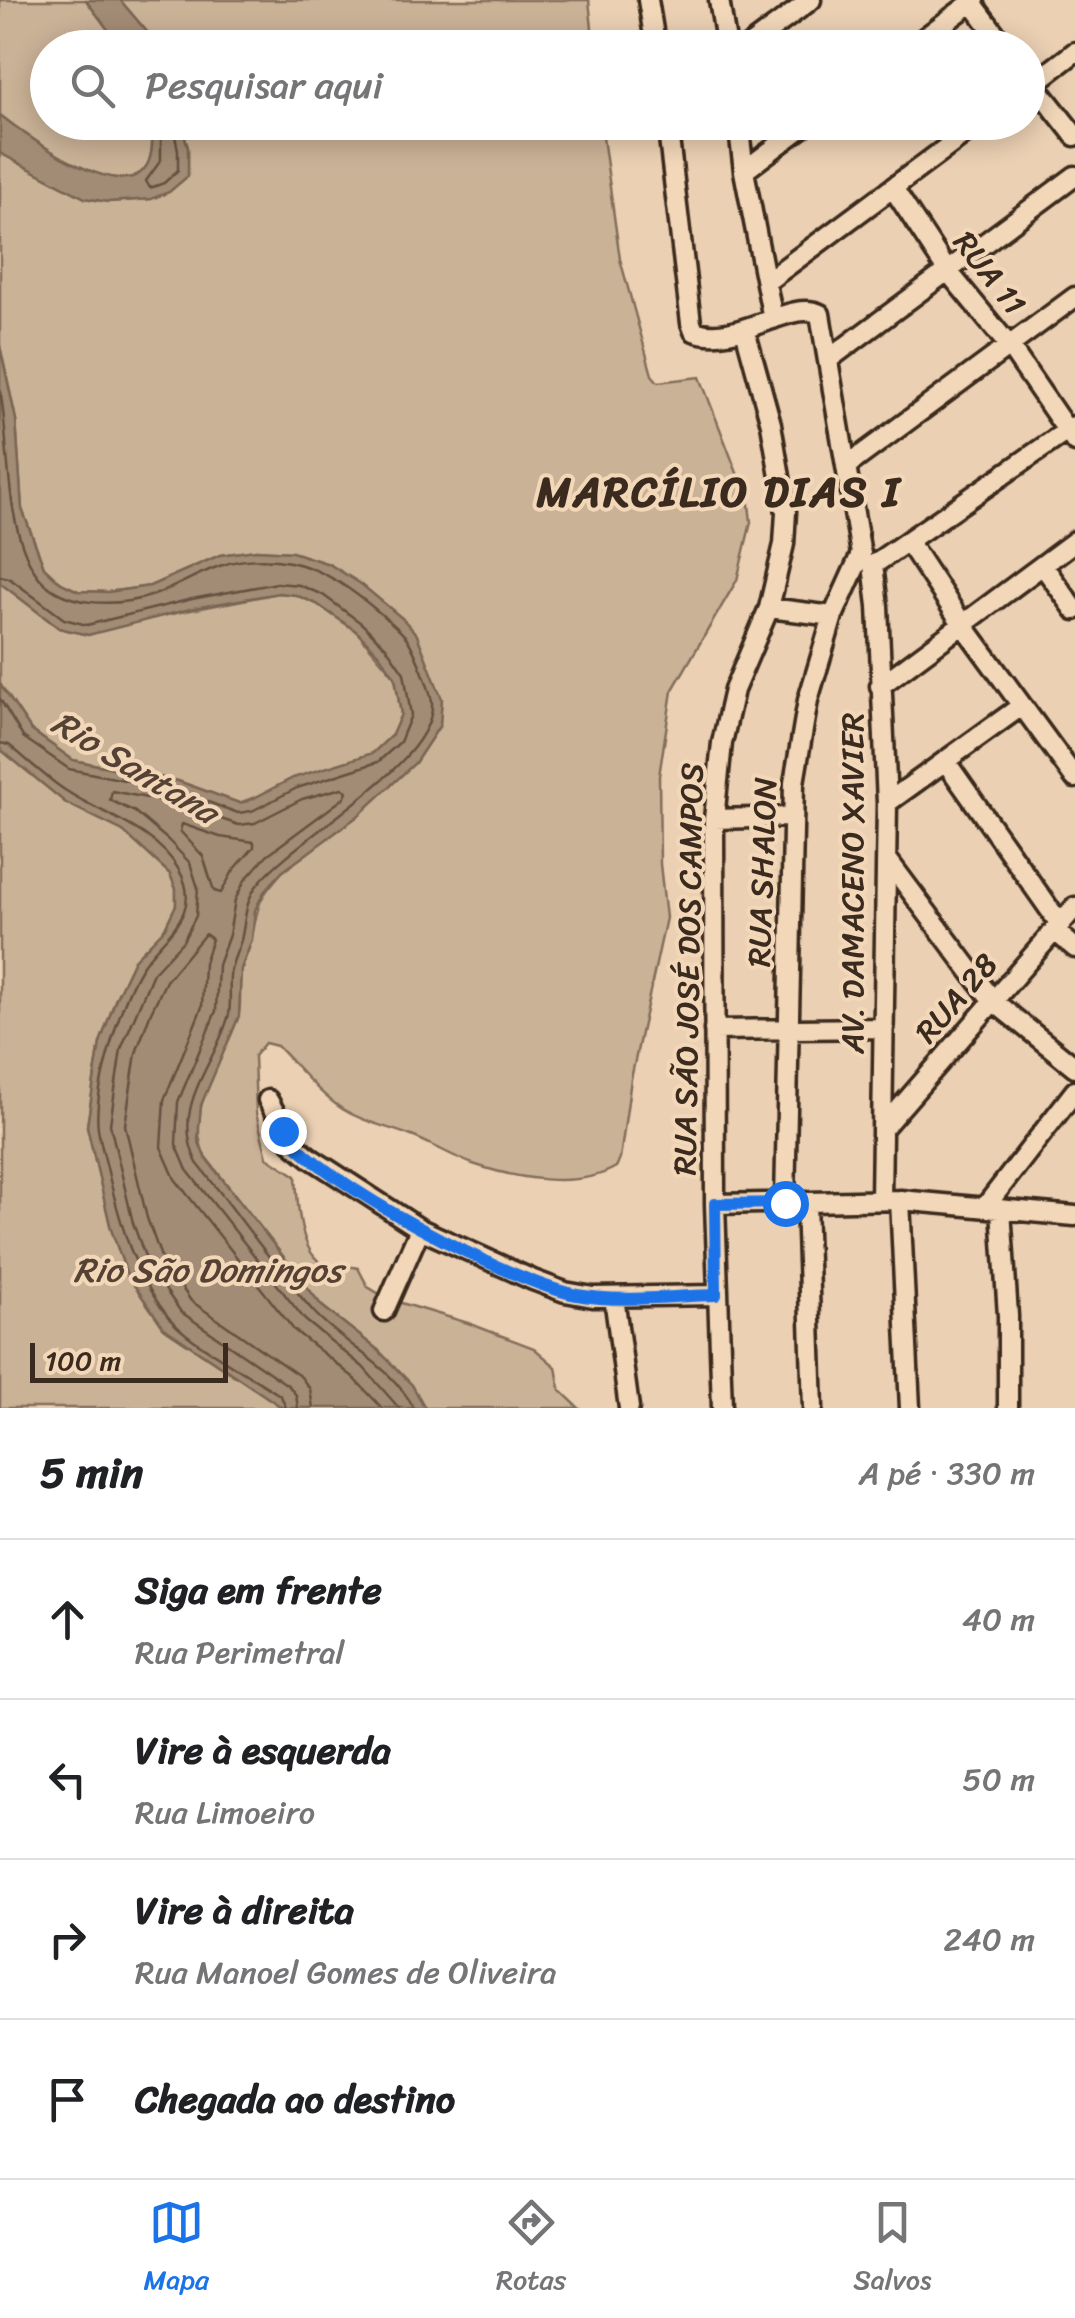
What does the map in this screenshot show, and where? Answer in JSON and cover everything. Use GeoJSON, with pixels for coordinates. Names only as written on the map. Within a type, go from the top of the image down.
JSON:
{"type":"FeatureCollection","features":[{"type":"Feature","properties":{"kind":"street"},"geometry":{"type":"LineString","coordinates":[[648,0],[653,30]]}},
{"type":"Feature","properties":{"kind":"street"},"geometry":{"type":"LineString","coordinates":[[719,0],[724,30]]}},
{"type":"Feature","properties":{"kind":"street"},"geometry":{"type":"LineString","coordinates":[[770,30],[811,0]]}},
{"type":"Feature","properties":{"kind":"street"},"geometry":{"type":"LineString","coordinates":[[934,30],[972,1],[993,30]]}},
{"type":"Feature","properties":{"kind":"street"},"geometry":{"type":"LineString","coordinates":[[1045,72],[1075,52]]}},
{"type":"Feature","properties":{"kind":"street"},"geometry":{"type":"LineString","coordinates":[[1045,101],[1075,136]]}},
{"type":"Feature","properties":{"kind":"street"},"geometry":{"type":"LineString","coordinates":[[668,140],[690,322],[694,331],[718,335],[773,319],[740,140]]}},
{"type":"Feature","properties":{"kind":"street"},"geometry":{"type":"LineString","coordinates":[[744,171],[786,140]]}},
{"type":"Feature","properties":{"kind":"street"},"geometry":{"type":"LineString","coordinates":[[766,282],[957,140]]}},
{"type":"Feature","properties":{"kind":"street"},"geometry":{"type":"LineString","coordinates":[[829,359],[1075,176]]}},
{"type":"Feature","properties":{"kind":"street","name":"RUA 11"},"geometry":{"type":"LineString","coordinates":[[893,188],[946,269],[1073,433]]}},
{"type":"Feature","properties":{"kind":"street"},"geometry":{"type":"LineString","coordinates":[[848,465],[1075,298]]}},
{"type":"Feature","properties":{"kind":"street","name":"AV. DAMACENO XAVIER"},"geometry":{"type":"LineString","coordinates":[[773,319],[816,312],[823,322],[878,606],[887,804],[882,1129],[910,1408]]}},
{"type":"Feature","properties":{"kind":"street","name":"RUA SÃO JOSÉ DOS CAMPOS"},"geometry":{"type":"LineString","coordinates":[[722,1408],[716,1295],[714,818],[722,743],[734,690],[769,608],[784,544],[786,512],[771,424],[745,330]]}},
{"type":"Feature","properties":{"kind":"street"},"geometry":{"type":"LineString","coordinates":[[867,560],[908,542],[1073,433]]}},
{"type":"Feature","properties":{"kind":"street"},"geometry":{"type":"LineString","coordinates":[[880,686],[1075,541]]}},
{"type":"Feature","properties":{"kind":"street"},"geometry":{"type":"LineString","coordinates":[[908,542],[1020,707],[1075,778]]}},
{"type":"Feature","properties":{"kind":"street","name":"RUA SHALON"},"geometry":{"type":"LineString","coordinates":[[785,1203],[792,817],[800,730],[833,616],[867,560]]}},
{"type":"Feature","properties":{"kind":"street"},"geometry":{"type":"LineString","coordinates":[[1044,567],[1075,610]]}},
{"type":"Feature","properties":{"kind":"street"},"geometry":{"type":"LineString","coordinates":[[769,608],[833,616]]}},
{"type":"Feature","properties":{"kind":"street"},"geometry":{"type":"LineString","coordinates":[[887,804],[1020,707]]}},
{"type":"Feature","properties":{"kind":"street"},"geometry":{"type":"LineString","coordinates":[[946,762],[1075,948]]}},
{"type":"Feature","properties":{"kind":"street"},"geometry":{"type":"LineString","coordinates":[[714,818],[792,817]]}},
{"type":"Feature","properties":{"kind":"street"},"geometry":{"type":"LineString","coordinates":[[887,859],[993,1001],[1075,1068]]}},
{"type":"Feature","properties":{"kind":"street","name":"RUA 28"},"geometry":{"type":"LineString","coordinates":[[882,1129],[1075,906]]}},
{"type":"Feature","properties":{"kind":"street"},"geometry":{"type":"LineString","coordinates":[[714,1030],[884,1028]]}},
{"type":"Feature","properties":{"kind":"street"},"geometry":{"type":"LineString","coordinates":[[1008,1408],[1008,1316],[993,1209],[1075,1091]]}},
{"type":"Feature","properties":{"kind":"street"},"geometry":{"type":"LineString","coordinates":[[268,1100],[291,1142],[420,1230],[564,1292],[614,1297],[716,1295]]}},
{"type":"Feature","properties":{"kind":"street"},"geometry":{"type":"LineString","coordinates":[[715,1204],[891,1200],[1075,1216]]}},
{"type":"Feature","properties":{"kind":"street"},"geometry":{"type":"LineString","coordinates":[[806,1203],[812,1408]]}},
{"type":"Feature","properties":{"kind":"street"},"geometry":{"type":"LineString","coordinates":[[384,1311],[420,1230]]}},
{"type":"Feature","properties":{"kind":"street"},"geometry":{"type":"LineString","coordinates":[[614,1297],[629,1408]]}},
{"type":"Feature","properties":{"kind":"shaded area"},"geometry":{"type":"Polygon","coordinates":[[[0,0],[86,0],[108,30],[30,30],[30,137],[0,115],[0,0]]]}},
{"type":"Feature","properties":{"kind":"shaded area"},"geometry":{"type":"Polygon","coordinates":[[[120,0],[589,0],[592,30],[145,30],[120,0]]]}},
{"type":"Feature","properties":{"kind":"shaded area"},"geometry":{"type":"Polygon","coordinates":[[[34,140],[150,140],[150,157],[139,174],[120,178],[95,173],[34,140]]]}},
{"type":"Feature","properties":{"kind":"shaded area"},"geometry":{"type":"Polygon","coordinates":[[[186,140],[603,140],[620,259],[652,375],[658,382],[700,377],[749,504],[751,522],[737,580],[672,691],[659,776],[660,864],[666,918],[616,1167],[564,1180],[489,1169],[344,1110],[277,1046],[265,1043],[254,1056],[256,1113],[267,1157],[296,1176],[301,1226],[317,1260],[330,1266],[358,1268],[368,1287],[388,1299],[534,1348],[556,1367],[560,1390],[579,1408],[425,1408],[412,1385],[378,1350],[322,1306],[205,1156],[200,1138],[202,1103],[238,1017],[241,973],[262,898],[282,872],[415,763],[440,725],[329,564],[292,552],[256,550],[220,555],[150,586],[108,592],[78,591],[61,583],[44,567],[22,509],[16,420],[0,346],[0,153],[85,198],[108,202],[151,199],[169,192],[188,176],[186,140]]]}},
{"type":"Feature","properties":{"kind":"shaded area"},"geometry":{"type":"Polygon","coordinates":[[[0,583],[59,628],[88,635],[135,621],[279,593],[296,595],[317,604],[356,631],[395,677],[401,715],[392,735],[373,753],[239,803],[178,781],[73,760],[31,730],[0,684],[0,583]]]}},
{"type":"Feature","properties":{"kind":"shaded area"},"geometry":{"type":"Polygon","coordinates":[[[0,749],[66,803],[123,831],[170,874],[176,889],[176,905],[165,928],[134,960],[116,998],[100,1043],[87,1126],[111,1229],[127,1275],[164,1328],[283,1408],[0,1408],[0,749]]]}},
{"type":"Feature","properties":{"kind":"water"},"geometry":{"type":"Polygon","coordinates":[[[86,0],[120,0],[145,30],[108,30],[86,0]]]}},
{"type":"Feature","properties":{"kind":"water"},"geometry":{"type":"Polygon","coordinates":[[[0,115],[30,140],[68,160],[95,173],[120,178],[139,174],[150,157],[150,140],[186,140],[188,176],[169,192],[151,199],[108,202],[85,198],[0,153],[0,115]]]}},
{"type":"Feature","properties":{"kind":"water","name":"Rio São Domingos"},"geometry":{"type":"Polygon","coordinates":[[[0,346],[16,420],[22,509],[44,567],[61,583],[78,591],[108,592],[150,586],[220,555],[256,550],[292,552],[329,564],[361,584],[417,635],[442,699],[440,725],[415,763],[358,816],[282,872],[264,892],[255,910],[252,940],[241,969],[239,1016],[201,1105],[198,1140],[205,1157],[322,1306],[378,1350],[412,1385],[425,1408],[283,1408],[164,1328],[127,1275],[111,1229],[87,1126],[100,1043],[116,998],[134,960],[165,928],[176,905],[176,889],[170,874],[123,831],[66,803],[0,749],[0,684],[31,730],[73,760],[178,781],[239,803],[293,778],[373,753],[392,735],[401,714],[395,677],[356,631],[317,604],[296,595],[279,593],[194,608],[88,635],[59,628],[0,583],[0,346]]]}},
{"type":"Feature","properties":{"kind":"district","name":"MARCÍLIO DIAS I"},"geometry":{"type":"Point","coordinates":[719,491]}},
{"type":"Feature","properties":{"kind":"route"},"geometry":{"type":"LineString","coordinates":[[283,1131],[312,1159],[420,1230],[532,1280],[579,1296],[716,1295],[715,1204],[785,1203]]}},
{"type":"Feature","properties":{"kind":"water label","name":"Rio Santana"},"geometry":{"type":"Point","coordinates":[135,767]}}]}
